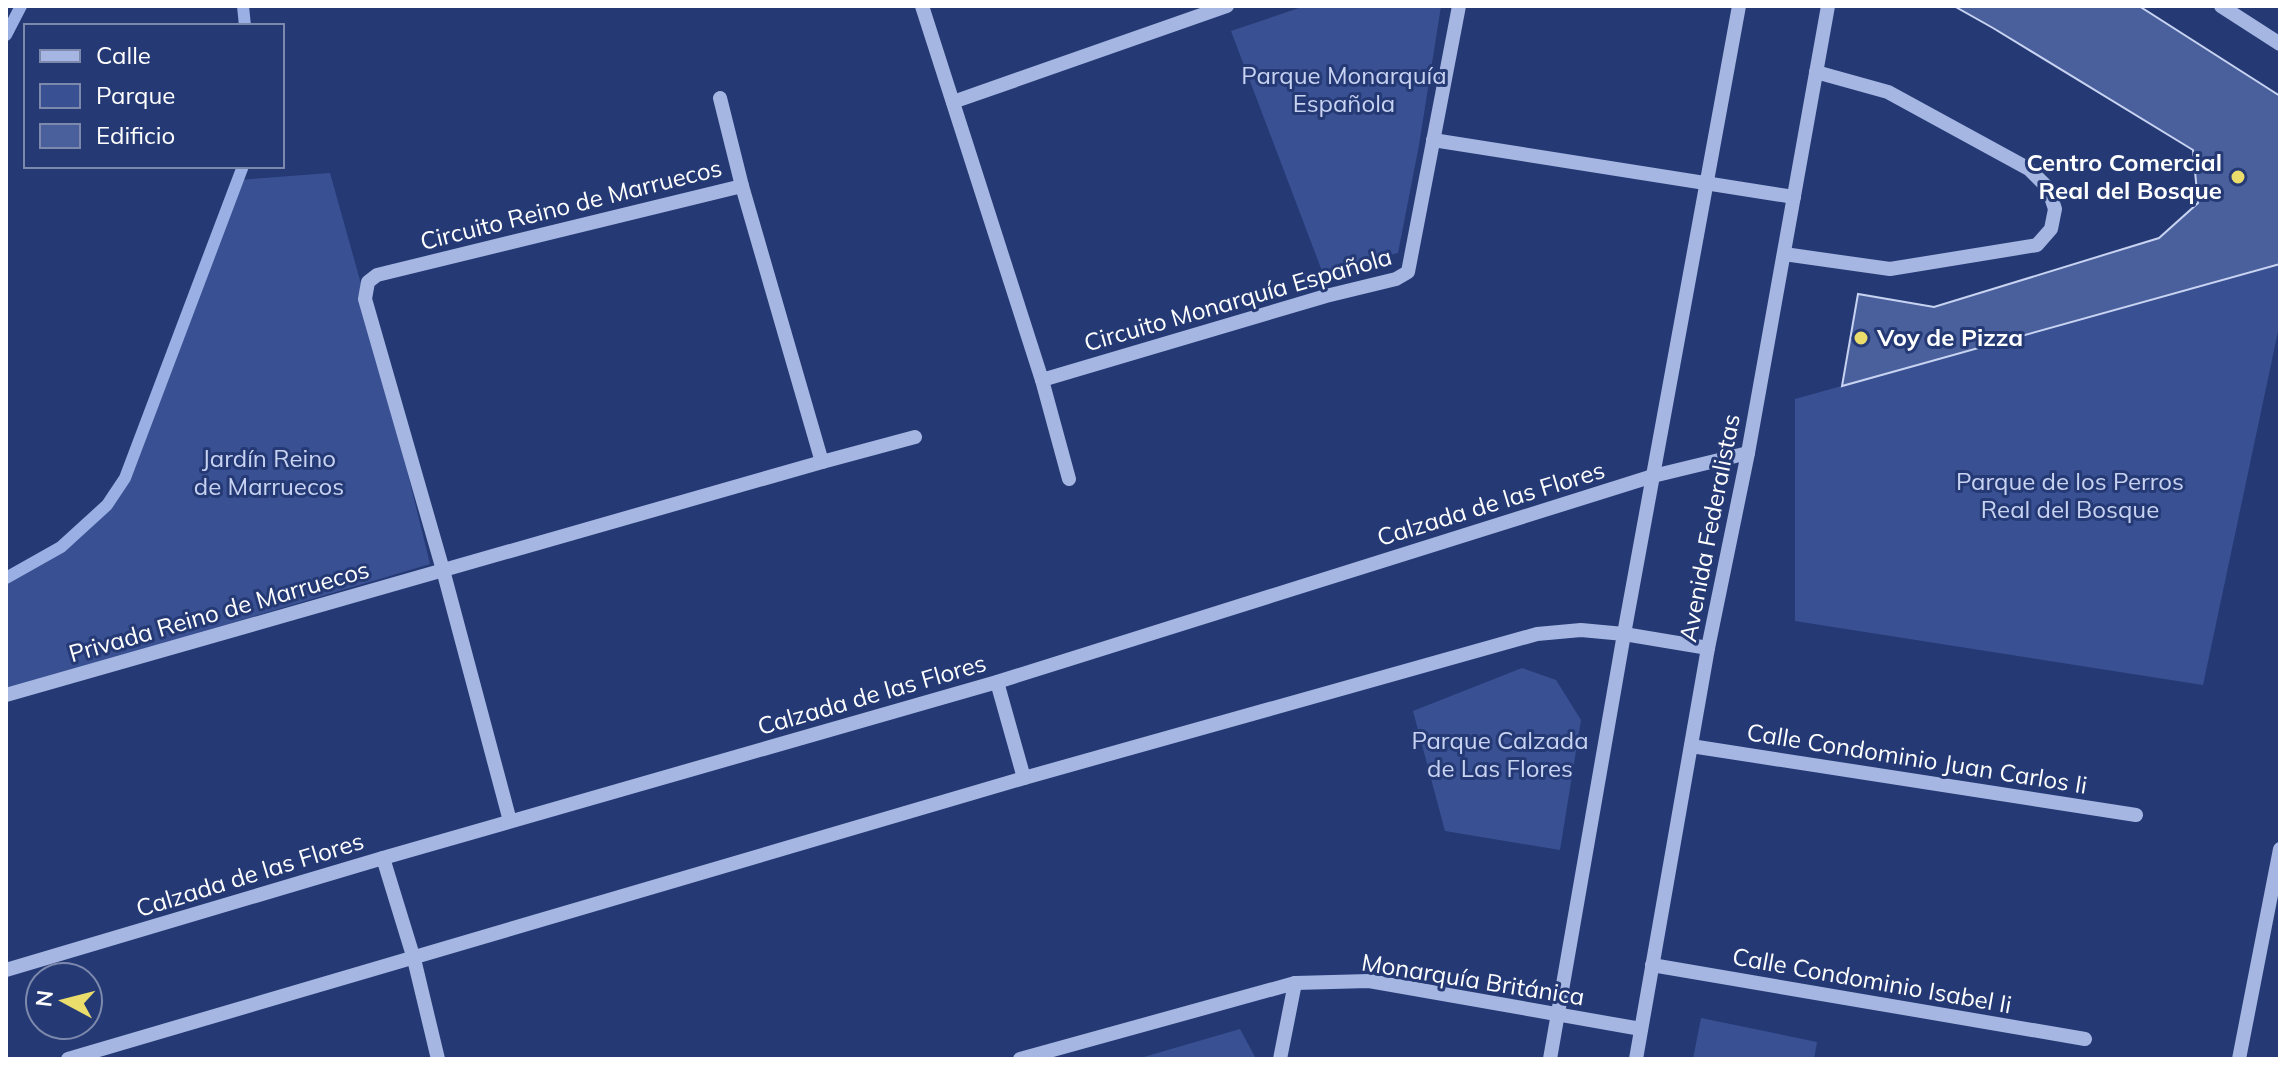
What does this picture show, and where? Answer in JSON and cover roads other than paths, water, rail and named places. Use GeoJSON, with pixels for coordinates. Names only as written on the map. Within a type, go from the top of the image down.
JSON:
{"type":"FeatureCollection","features":[{"type":"Feature","properties":{"kind":"street"},"geometry":{"type":"LineString","coordinates":[[922,6],[1042,380],[1069,479]]}},
{"type":"Feature","properties":{"kind":"street"},"geometry":{"type":"LineString","coordinates":[[953,102],[1227,6]]}},
{"type":"Feature","properties":{"kind":"street","name":"Circuito Monarquía Española"},"geometry":{"type":"LineString","coordinates":[[1042,380],[1326,296],[1396,279],[1408,272],[1459,6]]}},
{"type":"Feature","properties":{"kind":"street"},"geometry":{"type":"LineString","coordinates":[[1550,1059],[1739,6]]}},
{"type":"Feature","properties":{"kind":"street","name":"Avenida Federalistas"},"geometry":{"type":"LineString","coordinates":[[1636,1059],[1708,648],[1748,453],[1828,6]]}},
{"type":"Feature","properties":{"kind":"street"},"geometry":{"type":"LineString","coordinates":[[2221,6],[2280,44]]}},
{"type":"Feature","properties":{"kind":"street"},"geometry":{"type":"LineString","coordinates":[[1784,254],[1890,269],[2037,245],[2051,229],[2055,209],[2048,188],[2029,169],[1888,92],[1816,72]]}},
{"type":"Feature","properties":{"kind":"street"},"geometry":{"type":"LineString","coordinates":[[720,98],[742,186]]}},
{"type":"Feature","properties":{"kind":"street"},"geometry":{"type":"LineString","coordinates":[[1433,140],[1794,197]]}},
{"type":"Feature","properties":{"kind":"street","name":"Circuito Reino de Marruecos"},"geometry":{"type":"LineString","coordinates":[[510,821],[443,570],[365,299],[368,282],[377,275],[742,186],[822,462]]}},
{"type":"Feature","properties":{"kind":"street"},"geometry":{"type":"LineString","coordinates":[[443,570],[915,437]]}},
{"type":"Feature","properties":{"kind":"street","name":"Calzada de las Flores"},"geometry":{"type":"LineString","coordinates":[[6,970],[510,821],[997,682],[1653,476],[1748,453]]}},
{"type":"Feature","properties":{"kind":"street","name":"Privada Reino de Marruecos"},"geometry":{"type":"LineString","coordinates":[[6,695],[443,570]]}},
{"type":"Feature","properties":{"kind":"street"},"geometry":{"type":"LineString","coordinates":[[68,1059],[1024,778],[1537,634],[1581,630],[1708,648]]}},
{"type":"Feature","properties":{"kind":"street"},"geometry":{"type":"LineString","coordinates":[[997,682],[1024,778]]}},
{"type":"Feature","properties":{"kind":"street","name":"Calle Condominio Juan Carlos Ii"},"geometry":{"type":"LineString","coordinates":[[1691,746],[2136,815]]}},
{"type":"Feature","properties":{"kind":"street"},"geometry":{"type":"LineString","coordinates":[[2239,1059],[2280,849]]}},
{"type":"Feature","properties":{"kind":"street"},"geometry":{"type":"LineString","coordinates":[[383,858],[414,959],[438,1059]]}},
{"type":"Feature","properties":{"kind":"street","name":"Calle Condominio Isabel Ii"},"geometry":{"type":"LineString","coordinates":[[1652,965],[2085,1039]]}},
{"type":"Feature","properties":{"kind":"street","name":"Monarquía Británica"},"geometry":{"type":"LineString","coordinates":[[1020,1059],[1295,983],[1369,981],[1641,1029]]}},
{"type":"Feature","properties":{"kind":"street"},"geometry":{"type":"LineString","coordinates":[[1280,1059],[1295,983]]}},
{"type":"Feature","properties":{"kind":"waterway"},"geometry":{"type":"LineString","coordinates":[[6,35],[21,6]]}},
{"type":"Feature","properties":{"kind":"waterway"},"geometry":{"type":"LineString","coordinates":[[243,6],[245,24]]}},
{"type":"Feature","properties":{"kind":"waterway"},"geometry":{"type":"LineString","coordinates":[[6,578],[61,547],[107,505],[125,478],[242,168]]}},
{"type":"Feature","properties":{"kind":"place","name":"Centro Comercial Real del Bosque"},"geometry":{"type":"Point","coordinates":[2238,177]}},
{"type":"Feature","properties":{"kind":"place","name":"Voy de Pizza"},"geometry":{"type":"Point","coordinates":[1861,338]}},
{"type":"Feature","properties":{"kind":"park label","name":"Parque Monarquía Española"},"geometry":{"type":"Point","coordinates":[1344,90]}},
{"type":"Feature","properties":{"kind":"park label","name":"Jardín Reino de Marruecos"},"geometry":{"type":"Point","coordinates":[269,473]}},
{"type":"Feature","properties":{"kind":"park label","name":"Parque de los Perros Real del Bosque"},"geometry":{"type":"Point","coordinates":[2070,496]}},
{"type":"Feature","properties":{"kind":"park label","name":"Parque Calzada de Las Flores"},"geometry":{"type":"Point","coordinates":[1500,755]}}]}
